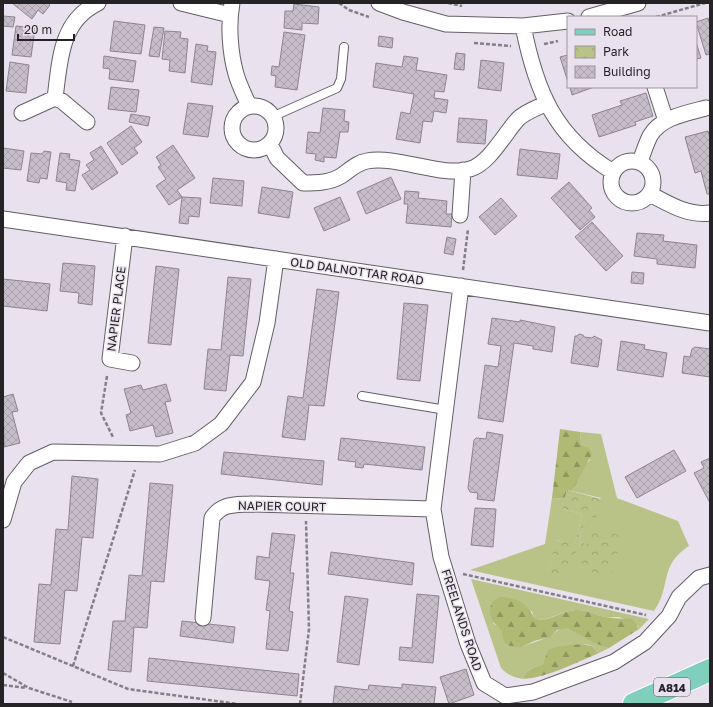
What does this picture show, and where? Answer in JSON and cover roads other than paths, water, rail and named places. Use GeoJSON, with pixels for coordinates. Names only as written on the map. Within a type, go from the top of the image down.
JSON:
{"type":"FeatureCollection","features":[{"type":"Feature","properties":{"kind":"main road","name":"A814"},"geometry":{"type":"LineString","coordinates":[[634,704],[710,670]]}},
{"type":"Feature","properties":{"kind":"street"},"geometry":{"type":"LineString","coordinates":[[55,98],[61,52],[72,25],[86,9],[98,3]]}},
{"type":"Feature","properties":{"kind":"street"},"geometry":{"type":"LineString","coordinates":[[181,3],[231,9],[232,50],[236,74],[249,106]]}},
{"type":"Feature","properties":{"kind":"street"},"geometry":{"type":"LineString","coordinates":[[379,3],[403,12],[446,24],[522,26],[567,21]]}},
{"type":"Feature","properties":{"kind":"street"},"geometry":{"type":"LineString","coordinates":[[592,16],[638,3]]}},
{"type":"Feature","properties":{"kind":"street"},"geometry":{"type":"LineString","coordinates":[[522,26],[533,72],[547,103],[569,138],[595,161],[613,172]]}},
{"type":"Feature","properties":{"kind":"street"},"geometry":{"type":"LineString","coordinates":[[655,88],[666,121]]}},
{"type":"Feature","properties":{"kind":"street"},"geometry":{"type":"LineString","coordinates":[[22,113],[55,98],[62,101],[87,122]]}},
{"type":"Feature","properties":{"kind":"street"},"geometry":{"type":"LineString","coordinates":[[270,144],[277,158],[292,175],[303,183],[322,183],[341,176],[351,167],[367,161],[397,161],[452,171],[470,169],[486,158],[518,118],[547,103]]}},
{"type":"Feature","properties":{"kind":"street"},"geometry":{"type":"LineString","coordinates":[[258,105],[268,109],[274,116],[277,132],[270,144],[260,149],[252,150],[246,148],[237,142],[233,133],[232,124],[234,117],[241,109],[249,106],[258,105]]}},
{"type":"Feature","properties":{"kind":"street"},"geometry":{"type":"LineString","coordinates":[[640,162],[651,135],[658,126],[673,117],[706,108]]}},
{"type":"Feature","properties":{"kind":"street"},"geometry":{"type":"LineString","coordinates":[[633,161],[640,162],[650,170],[653,178],[653,187],[650,194],[646,199],[634,204],[620,200],[611,188],[611,177],[613,172],[623,163],[633,161]]}},
{"type":"Feature","properties":{"kind":"street"},"geometry":{"type":"LineString","coordinates":[[460,215],[463,170]]}},
{"type":"Feature","properties":{"kind":"street"},"geometry":{"type":"LineString","coordinates":[[650,194],[679,209],[704,214],[710,213]]}},
{"type":"Feature","properties":{"kind":"street","name":"OLD DALNOTTAR ROAD"},"geometry":{"type":"LineString","coordinates":[[3,219],[710,323]]}},
{"type":"Feature","properties":{"kind":"street","name":"NAPIER PLACE"},"geometry":{"type":"LineString","coordinates":[[125,236],[110,360],[132,363]]}},
{"type":"Feature","properties":{"kind":"street"},"geometry":{"type":"LineString","coordinates":[[3,520],[14,482],[29,463],[53,452],[160,454],[195,443],[221,424],[253,382],[267,323],[276,259]]}},
{"type":"Feature","properties":{"kind":"street","name":"FREELANDS ROAD"},"geometry":{"type":"LineString","coordinates":[[461,286],[433,509],[445,570],[468,644],[484,683],[505,696],[533,692],[614,662],[644,642],[665,620],[678,597],[699,578],[710,575]]}},
{"type":"Feature","properties":{"kind":"street","name":"NAPIER COURT"},"geometry":{"type":"LineString","coordinates":[[203,618],[212,518],[217,510],[229,505],[433,509]]}},
{"type":"Feature","properties":{"kind":"lane"},"geometry":{"type":"LineString","coordinates":[[274,116],[337,88],[341,79],[344,47]]}},
{"type":"Feature","properties":{"kind":"lane"},"geometry":{"type":"LineString","coordinates":[[362,396],[446,410]]}}]}
